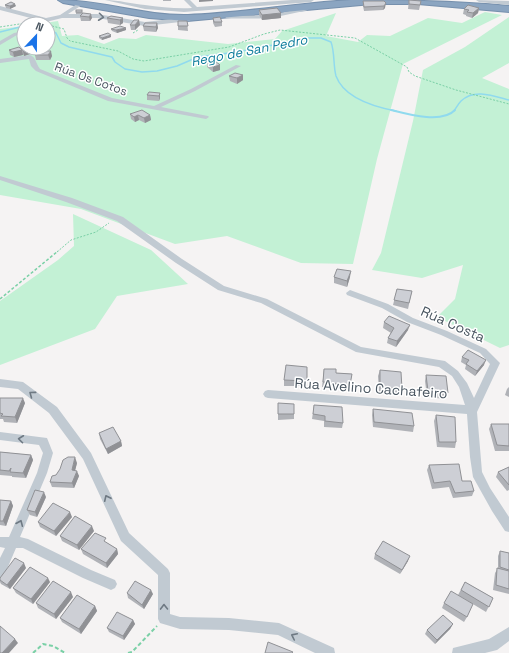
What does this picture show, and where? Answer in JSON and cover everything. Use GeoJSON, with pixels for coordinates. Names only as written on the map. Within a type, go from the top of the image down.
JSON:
{"type":"FeatureCollection","features":[{"type":"Feature","properties":{"kind":"highway"},"geometry":{"type":"LineString","coordinates":[[63,0],[156,16],[196,13],[211,16],[326,4],[396,0],[509,6]]}},
{"type":"Feature","properties":{"kind":"highway"},"geometry":{"type":"LineString","coordinates":[[84,2],[153,12],[188,14],[344,0]]}},
{"type":"Feature","properties":{"kind":"highway"},"geometry":{"type":"LineString","coordinates":[[444,0],[509,6]]}},
{"type":"Feature","properties":{"kind":"street"},"geometry":{"type":"LineString","coordinates":[[108,0],[165,10],[196,13]]}},
{"type":"Feature","properties":{"kind":"street"},"geometry":{"type":"LineString","coordinates":[[187,0],[196,13]]}},
{"type":"Feature","properties":{"kind":"street"},"geometry":{"type":"LineString","coordinates":[[62,16],[97,16],[144,24],[196,13],[312,0]]}},
{"type":"Feature","properties":{"kind":"street"},"geometry":{"type":"LineString","coordinates":[[479,0],[509,6]]}},
{"type":"Feature","properties":{"kind":"street"},"geometry":{"type":"LineString","coordinates":[[56,19],[84,2]]}},
{"type":"Feature","properties":{"kind":"street"},"geometry":{"type":"LineString","coordinates":[[0,8],[25,16]]}},
{"type":"Feature","properties":{"kind":"street"},"geometry":{"type":"LineString","coordinates":[[0,44],[16,35]]}},
{"type":"Feature","properties":{"kind":"street","name":"Rúa Os Cotos"},"geometry":{"type":"LineString","coordinates":[[0,61],[30,57],[38,70],[110,100],[206,117]]}},
{"type":"Feature","properties":{"kind":"street"},"geometry":{"type":"LineString","coordinates":[[156,107],[193,90],[238,66]]}},
{"type":"Feature","properties":{"kind":"street","name":"Rúa Avelino Cachafeiro"},"geometry":{"type":"LineString","coordinates":[[0,178],[69,200],[116,218],[221,288],[264,301],[359,350],[442,364],[453,370],[466,391],[473,410],[477,473],[509,527]]}},
{"type":"Feature","properties":{"kind":"street","name":"Rúa Costa"},"geometry":{"type":"LineString","coordinates":[[350,293],[385,306],[410,320],[444,333],[483,351],[495,363],[473,410]]}},
{"type":"Feature","properties":{"kind":"street"},"geometry":{"type":"LineString","coordinates":[[0,383],[20,385],[53,410],[87,456],[125,537],[164,573],[164,619],[180,623],[228,624],[279,628],[329,653]]}},
{"type":"Feature","properties":{"kind":"street","name":"Rúa Avelino Cachafeiro"},"geometry":{"type":"LineString","coordinates":[[268,394],[473,410]]}},
{"type":"Feature","properties":{"kind":"street"},"geometry":{"type":"LineString","coordinates":[[0,436],[43,441],[48,453],[42,473],[6,543],[0,572]]}},
{"type":"Feature","properties":{"kind":"street"},"geometry":{"type":"LineString","coordinates":[[6,543],[24,543],[111,584]]}},
{"type":"Feature","properties":{"kind":"street"},"geometry":{"type":"LineString","coordinates":[[458,653],[492,645],[509,633]]}},
{"type":"Feature","properties":{"kind":"lane"},"geometry":{"type":"LineString","coordinates":[[278,15],[326,4]]}},
{"type":"Feature","properties":{"kind":"lane"},"geometry":{"type":"LineString","coordinates":[[211,16],[260,17]]}},
{"type":"Feature","properties":{"kind":"path"},"geometry":{"type":"LineString","coordinates":[[0,27],[16,25]]}},
{"type":"Feature","properties":{"kind":"path"},"geometry":{"type":"LineString","coordinates":[[56,26],[64,29],[67,38],[70,41],[118,51],[133,59],[144,61],[229,47],[264,34],[280,30],[355,38],[407,67],[410,73],[419,79],[432,84],[468,92],[509,104]]}},
{"type":"Feature","properties":{"kind":"path"},"geometry":{"type":"LineString","coordinates":[[0,299],[71,240],[96,232],[116,218]]}},
{"type":"Feature","properties":{"kind":"path"},"geometry":{"type":"LineString","coordinates":[[128,653],[132,652],[164,619]]}},
{"type":"Feature","properties":{"kind":"path"},"geometry":{"type":"LineString","coordinates":[[33,653],[43,644],[54,646],[65,653]]}},
{"type":"Feature","properties":{"kind":"green space"},"geometry":{"type":"Polygon","coordinates":[[[485,12],[502,15],[403,64],[377,159],[353,264],[301,263],[227,236],[175,244],[81,209],[0,195],[0,29],[16,27],[16,56],[56,56],[56,21],[58,21],[62,36],[78,35],[104,44],[119,38],[136,39],[146,35],[228,44],[275,39],[282,31],[336,13],[326,36],[358,42],[367,35],[390,36],[428,18],[462,23],[485,12]]]}},
{"type":"Feature","properties":{"kind":"green space"},"geometry":{"type":"Polygon","coordinates":[[[509,17],[509,63],[482,78],[509,89],[509,345],[500,348],[437,317],[455,299],[463,265],[422,278],[372,270],[381,253],[413,121],[423,70],[465,47],[509,17]]]}},
{"type":"Feature","properties":{"kind":"green space"},"geometry":{"type":"Polygon","coordinates":[[[73,214],[151,250],[188,284],[117,296],[95,329],[0,365],[0,301],[58,260],[74,246],[73,214]]]}},
{"type":"Feature","properties":{"kind":"building"},"geometry":{"type":"Polygon","coordinates":[[[409,0],[421,1],[420,5],[409,4],[409,0]]]}},
{"type":"Feature","properties":{"kind":"building"},"geometry":{"type":"Polygon","coordinates":[[[363,1],[384,1],[386,3],[384,6],[364,7],[363,1]]]}},
{"type":"Feature","properties":{"kind":"building"},"geometry":{"type":"Polygon","coordinates":[[[11,2],[15,4],[10,6],[5,5],[11,2]]]}},
{"type":"Feature","properties":{"kind":"building"},"geometry":{"type":"Polygon","coordinates":[[[468,5],[479,8],[473,13],[467,12],[469,10],[464,9],[468,5]]]}},
{"type":"Feature","properties":{"kind":"building"},"geometry":{"type":"Polygon","coordinates":[[[277,8],[281,13],[262,15],[259,10],[277,8]]]}},
{"type":"Feature","properties":{"kind":"building"},"geometry":{"type":"Polygon","coordinates":[[[76,10],[82,10],[82,12],[76,12],[76,10]]]}},
{"type":"Feature","properties":{"kind":"building"},"geometry":{"type":"Polygon","coordinates":[[[83,13],[91,14],[89,17],[80,16],[83,13]]]}},
{"type":"Feature","properties":{"kind":"building"},"geometry":{"type":"Polygon","coordinates":[[[111,16],[123,18],[120,20],[107,18],[111,16]]]}},
{"type":"Feature","properties":{"kind":"building"},"geometry":{"type":"Polygon","coordinates":[[[220,17],[222,22],[214,22],[213,18],[220,17]]]}},
{"type":"Feature","properties":{"kind":"building"},"geometry":{"type":"Polygon","coordinates":[[[134,20],[139,20],[135,25],[130,25],[134,20]]]}},
{"type":"Feature","properties":{"kind":"building"},"geometry":{"type":"Polygon","coordinates":[[[178,21],[187,21],[188,26],[178,26],[178,21]]]}},
{"type":"Feature","properties":{"kind":"building"},"geometry":{"type":"Polygon","coordinates":[[[145,23],[157,23],[156,27],[143,26],[145,23]]]}},
{"type":"Feature","properties":{"kind":"building"},"geometry":{"type":"Polygon","coordinates":[[[120,26],[126,28],[116,30],[111,29],[120,26]]]}},
{"type":"Feature","properties":{"kind":"building"},"geometry":{"type":"Polygon","coordinates":[[[108,33],[111,35],[102,38],[99,36],[108,33]]]}},
{"type":"Feature","properties":{"kind":"building"},"geometry":{"type":"Polygon","coordinates":[[[16,48],[16,51],[13,52],[9,50],[16,48]]]}},
{"type":"Feature","properties":{"kind":"building"},"geometry":{"type":"Polygon","coordinates":[[[214,60],[220,65],[213,67],[207,62],[214,60]]]}},
{"type":"Feature","properties":{"kind":"building"},"geometry":{"type":"Polygon","coordinates":[[[235,73],[243,75],[237,78],[229,76],[235,73]]]}},
{"type":"Feature","properties":{"kind":"building"},"geometry":{"type":"Polygon","coordinates":[[[149,92],[160,93],[159,96],[147,95],[149,92]]]}},
{"type":"Feature","properties":{"kind":"building"},"geometry":{"type":"Polygon","coordinates":[[[142,110],[150,115],[144,118],[138,115],[134,117],[130,114],[142,110]]]}},
{"type":"Feature","properties":{"kind":"building"},"geometry":{"type":"Polygon","coordinates":[[[337,269],[351,271],[347,281],[334,277],[337,269]]]}},
{"type":"Feature","properties":{"kind":"building"},"geometry":{"type":"Polygon","coordinates":[[[397,289],[412,291],[409,303],[394,300],[397,289]]]}},
{"type":"Feature","properties":{"kind":"building"},"geometry":{"type":"Polygon","coordinates":[[[389,316],[410,325],[397,341],[388,338],[394,328],[384,322],[389,316]]]}},
{"type":"Feature","properties":{"kind":"building"},"geometry":{"type":"Polygon","coordinates":[[[468,350],[486,360],[477,371],[466,364],[469,360],[462,357],[468,350]]]}},
{"type":"Feature","properties":{"kind":"building"},"geometry":{"type":"Polygon","coordinates":[[[286,365],[307,367],[307,381],[284,380],[286,365]]]}},
{"type":"Feature","properties":{"kind":"building"},"geometry":{"type":"Polygon","coordinates":[[[324,369],[336,369],[336,373],[352,374],[350,385],[323,382],[324,369]]]}},
{"type":"Feature","properties":{"kind":"building"},"geometry":{"type":"Polygon","coordinates":[[[380,370],[401,372],[402,389],[380,387],[380,370]]]}},
{"type":"Feature","properties":{"kind":"building"},"geometry":{"type":"Polygon","coordinates":[[[426,375],[446,376],[448,393],[428,391],[426,375]]]}},
{"type":"Feature","properties":{"kind":"building"},"geometry":{"type":"Polygon","coordinates":[[[0,398],[23,398],[15,417],[1,416],[3,414],[0,413],[0,398]]]}},
{"type":"Feature","properties":{"kind":"building"},"geometry":{"type":"Polygon","coordinates":[[[278,403],[294,404],[294,414],[278,414],[278,403]]]}},
{"type":"Feature","properties":{"kind":"building"},"geometry":{"type":"Polygon","coordinates":[[[314,405],[342,407],[343,423],[325,421],[325,416],[313,414],[314,405]]]}},
{"type":"Feature","properties":{"kind":"building"},"geometry":{"type":"Polygon","coordinates":[[[373,409],[412,413],[414,426],[374,422],[373,409]]]}},
{"type":"Feature","properties":{"kind":"building"},"geometry":{"type":"Polygon","coordinates":[[[436,415],[455,417],[456,442],[439,442],[436,415]]]}},
{"type":"Feature","properties":{"kind":"building"},"geometry":{"type":"Polygon","coordinates":[[[491,424],[509,424],[509,446],[497,445],[491,424]]]}},
{"type":"Feature","properties":{"kind":"building"},"geometry":{"type":"Polygon","coordinates":[[[113,427],[121,441],[106,449],[99,433],[113,427]]]}},
{"type":"Feature","properties":{"kind":"building"},"geometry":{"type":"Polygon","coordinates":[[[0,452],[31,455],[23,473],[10,472],[11,468],[9,471],[0,470],[0,452]]]}},
{"type":"Feature","properties":{"kind":"building"},"geometry":{"type":"Polygon","coordinates":[[[68,457],[75,457],[72,470],[77,471],[72,483],[50,482],[52,476],[56,475],[60,469],[63,460],[68,457]]]}},
{"type":"Feature","properties":{"kind":"building"},"geometry":{"type":"Polygon","coordinates":[[[459,464],[462,481],[471,481],[474,491],[455,493],[450,481],[434,483],[429,465],[459,464]]]}},
{"type":"Feature","properties":{"kind":"building"},"geometry":{"type":"Polygon","coordinates":[[[509,467],[509,485],[498,472],[509,467]]]}},
{"type":"Feature","properties":{"kind":"building"},"geometry":{"type":"Polygon","coordinates":[[[35,490],[44,492],[35,512],[27,510],[35,490]]]}},
{"type":"Feature","properties":{"kind":"building"},"geometry":{"type":"Polygon","coordinates":[[[0,500],[11,501],[3,521],[0,521],[0,500]]]}},
{"type":"Feature","properties":{"kind":"building"},"geometry":{"type":"Polygon","coordinates":[[[53,503],[70,512],[54,531],[38,522],[53,503]]]}},
{"type":"Feature","properties":{"kind":"building"},"geometry":{"type":"Polygon","coordinates":[[[75,516],[92,526],[77,545],[60,536],[75,516]]]}},
{"type":"Feature","properties":{"kind":"building"},"geometry":{"type":"Polygon","coordinates":[[[95,533],[106,538],[104,541],[117,549],[106,563],[81,549],[95,533]]]}},
{"type":"Feature","properties":{"kind":"building"},"geometry":{"type":"Polygon","coordinates":[[[383,541],[410,556],[402,570],[375,554],[383,541]]]}},
{"type":"Feature","properties":{"kind":"building"},"geometry":{"type":"Polygon","coordinates":[[[500,551],[509,553],[509,570],[500,567],[500,551]]]}},
{"type":"Feature","properties":{"kind":"building"},"geometry":{"type":"Polygon","coordinates":[[[15,558],[24,563],[7,585],[0,580],[0,578],[15,558]]]}},
{"type":"Feature","properties":{"kind":"building"},"geometry":{"type":"Polygon","coordinates":[[[30,567],[48,578],[31,599],[13,588],[30,567]]]}},
{"type":"Feature","properties":{"kind":"building"},"geometry":{"type":"Polygon","coordinates":[[[497,568],[509,571],[509,589],[496,585],[497,568]]]}},
{"type":"Feature","properties":{"kind":"building"},"geometry":{"type":"Polygon","coordinates":[[[53,581],[71,592],[54,614],[36,603],[53,581]]]}},
{"type":"Feature","properties":{"kind":"building"},"geometry":{"type":"Polygon","coordinates":[[[135,581],[151,590],[142,605],[127,593],[135,581]]]}},
{"type":"Feature","properties":{"kind":"building"},"geometry":{"type":"Polygon","coordinates":[[[465,582],[493,598],[489,607],[461,590],[465,582]]]}},
{"type":"Feature","properties":{"kind":"building"},"geometry":{"type":"Polygon","coordinates":[[[451,591],[473,604],[467,617],[444,603],[451,591]]]}},
{"type":"Feature","properties":{"kind":"building"},"geometry":{"type":"Polygon","coordinates":[[[77,595],[95,606],[79,629],[60,618],[77,595]]]}},
{"type":"Feature","properties":{"kind":"building"},"geometry":{"type":"Polygon","coordinates":[[[117,612],[133,620],[123,636],[107,628],[117,612]]]}},
{"type":"Feature","properties":{"kind":"building"},"geometry":{"type":"Polygon","coordinates":[[[443,615],[453,624],[437,640],[427,630],[443,615]]]}},
{"type":"Feature","properties":{"kind":"building"},"geometry":{"type":"Polygon","coordinates":[[[0,626],[15,639],[2,653],[0,653],[0,626]]]}},
{"type":"Feature","properties":{"kind":"building"},"geometry":{"type":"Polygon","coordinates":[[[268,642],[293,652],[265,653],[268,642]]]}},
{"type":"Feature","properties":{"kind":"waterway","name":"Rego de San Pedro"},"geometry":{"type":"LineString","coordinates":[[0,32],[16,28]]}},
{"type":"Feature","properties":{"kind":"waterway","name":"Rego de San Pedro"},"geometry":{"type":"LineString","coordinates":[[56,33],[61,43],[69,47],[112,57],[115,62],[125,69],[142,72],[157,71],[177,66],[198,57],[237,52],[309,38],[321,38],[331,42],[336,76],[340,84],[346,90],[353,96],[370,104],[396,111]]}},
{"type":"Feature","properties":{"kind":"waterway","name":"Rego de San Pedro"},"geometry":{"type":"LineString","coordinates":[[454,110],[461,101],[472,95],[484,94],[509,100]]}},
{"type":"Feature","properties":{"kind":"waterway","name":"Rego de San Pedro"},"geometry":{"type":"LineString","coordinates":[[391,110],[424,117],[442,116],[454,110]]}}]}
